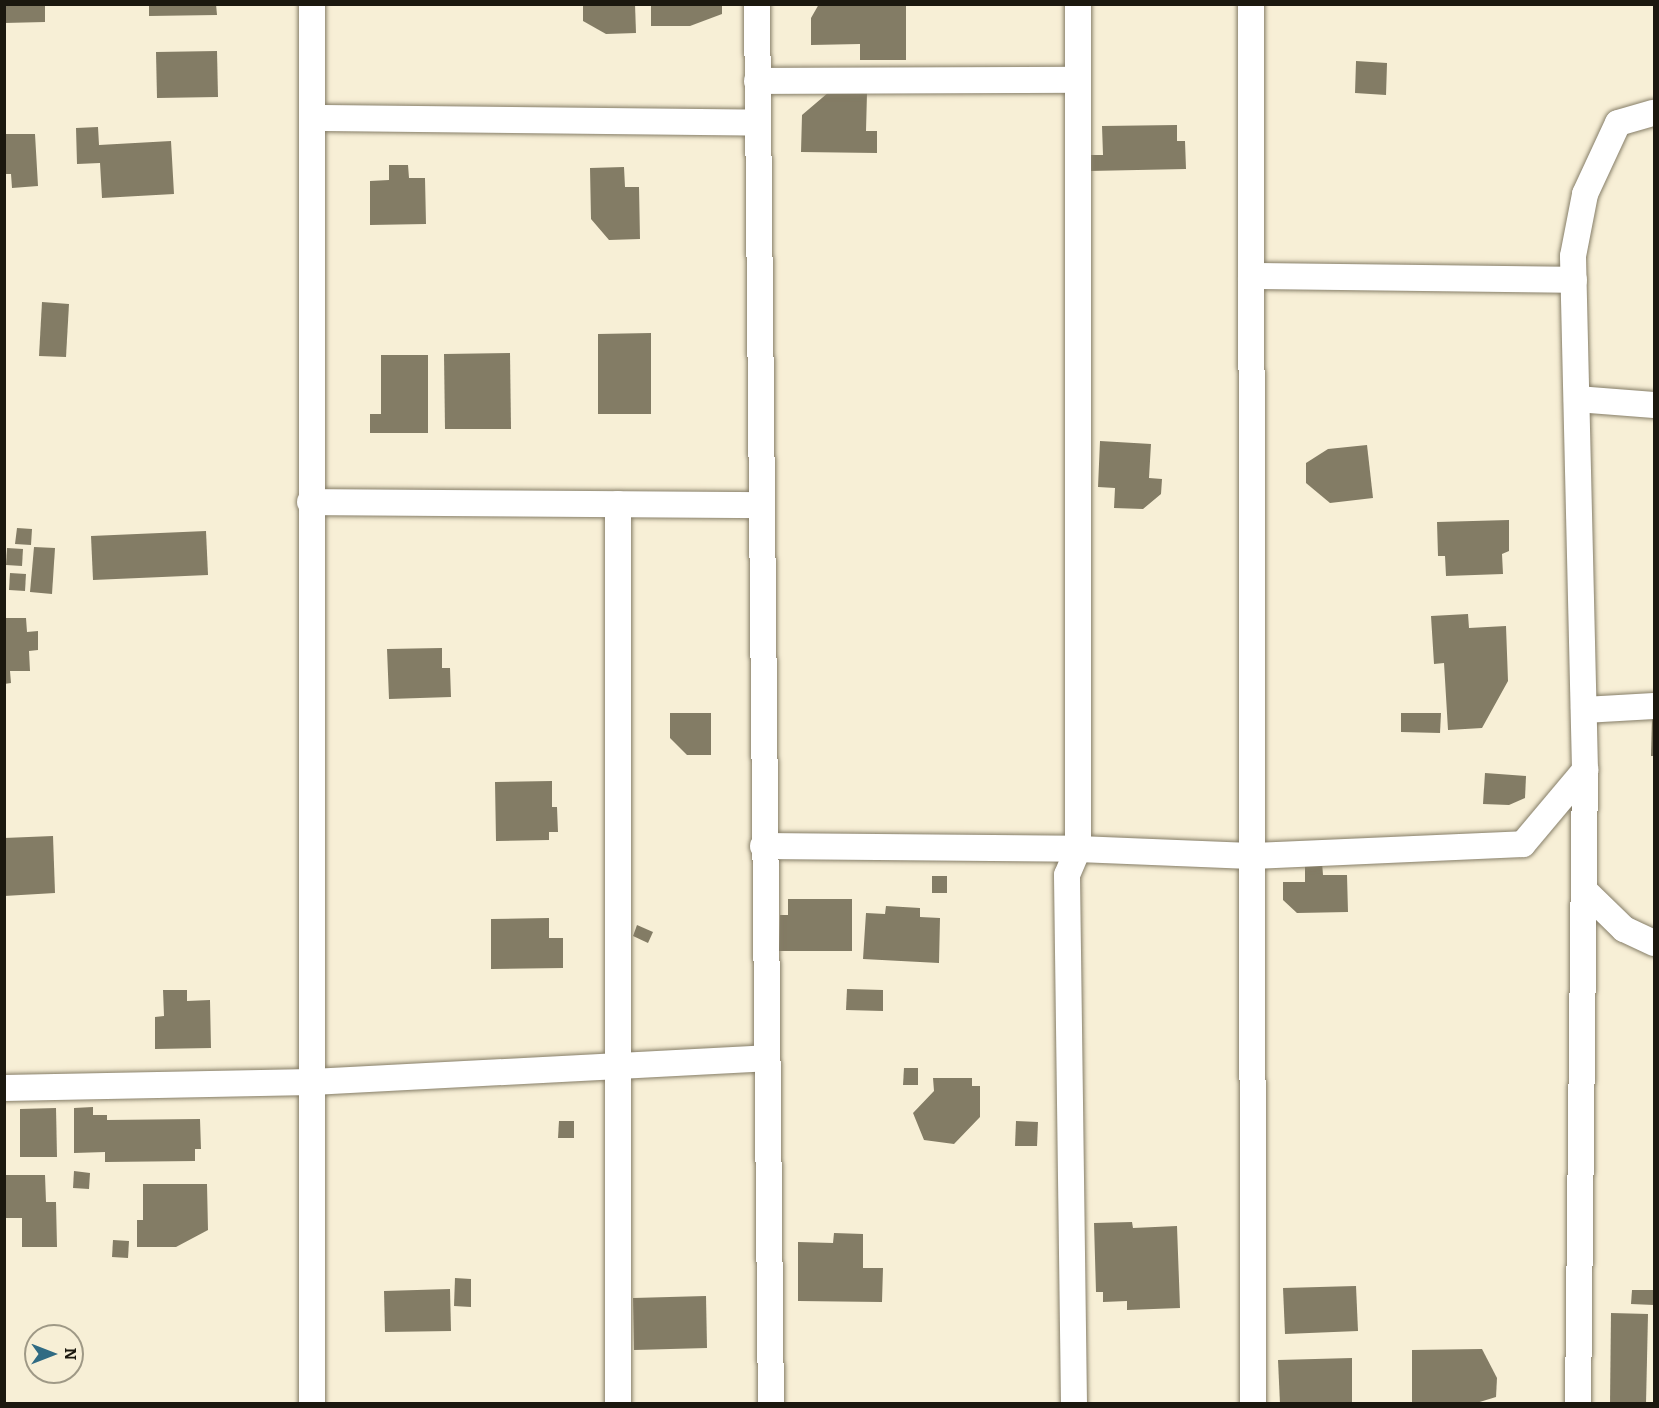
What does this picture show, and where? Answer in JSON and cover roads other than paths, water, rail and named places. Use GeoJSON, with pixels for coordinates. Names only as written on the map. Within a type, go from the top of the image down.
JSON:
{"type":"FeatureCollection","features":[{"type":"Feature","properties":{"kind":"street"},"geometry":{"type":"LineString","coordinates":[[312,4],[314,118],[310,502],[312,1404]]}},
{"type":"Feature","properties":{"kind":"street"},"geometry":{"type":"LineString","coordinates":[[757,4],[763,846],[771,1404]]}},
{"type":"Feature","properties":{"kind":"street"},"geometry":{"type":"LineString","coordinates":[[1074,1404],[1067,875],[1078,849],[1078,4]]}},
{"type":"Feature","properties":{"kind":"street"},"geometry":{"type":"LineString","coordinates":[[1251,4],[1253,1404]]}},
{"type":"Feature","properties":{"kind":"street"},"geometry":{"type":"LineString","coordinates":[[757,81],[1078,80]]}},
{"type":"Feature","properties":{"kind":"street"},"geometry":{"type":"LineString","coordinates":[[1578,1404],[1585,770],[1574,256],[1585,194],[1618,123],[1654,113]]}},
{"type":"Feature","properties":{"kind":"street"},"geometry":{"type":"LineString","coordinates":[[314,118],[757,123]]}},
{"type":"Feature","properties":{"kind":"street"},"geometry":{"type":"LineString","coordinates":[[1251,276],[1574,280]]}},
{"type":"Feature","properties":{"kind":"street"},"geometry":{"type":"LineString","coordinates":[[1577,399],[1654,405]]}},
{"type":"Feature","properties":{"kind":"street"},"geometry":{"type":"LineString","coordinates":[[310,502],[760,505]]}},
{"type":"Feature","properties":{"kind":"street"},"geometry":{"type":"LineString","coordinates":[[618,504],[616,1063],[618,1404]]}},
{"type":"Feature","properties":{"kind":"street"},"geometry":{"type":"LineString","coordinates":[[1584,711],[1654,706]]}},
{"type":"Feature","properties":{"kind":"street"},"geometry":{"type":"LineString","coordinates":[[763,846],[1078,849],[1251,856],[1523,844],[1585,770]]}},
{"type":"Feature","properties":{"kind":"street"},"geometry":{"type":"LineString","coordinates":[[1584,890],[1624,929],[1654,943]]}},
{"type":"Feature","properties":{"kind":"street"},"geometry":{"type":"LineString","coordinates":[[4,1088],[312,1082],[616,1063],[766,1058]]}}]}
